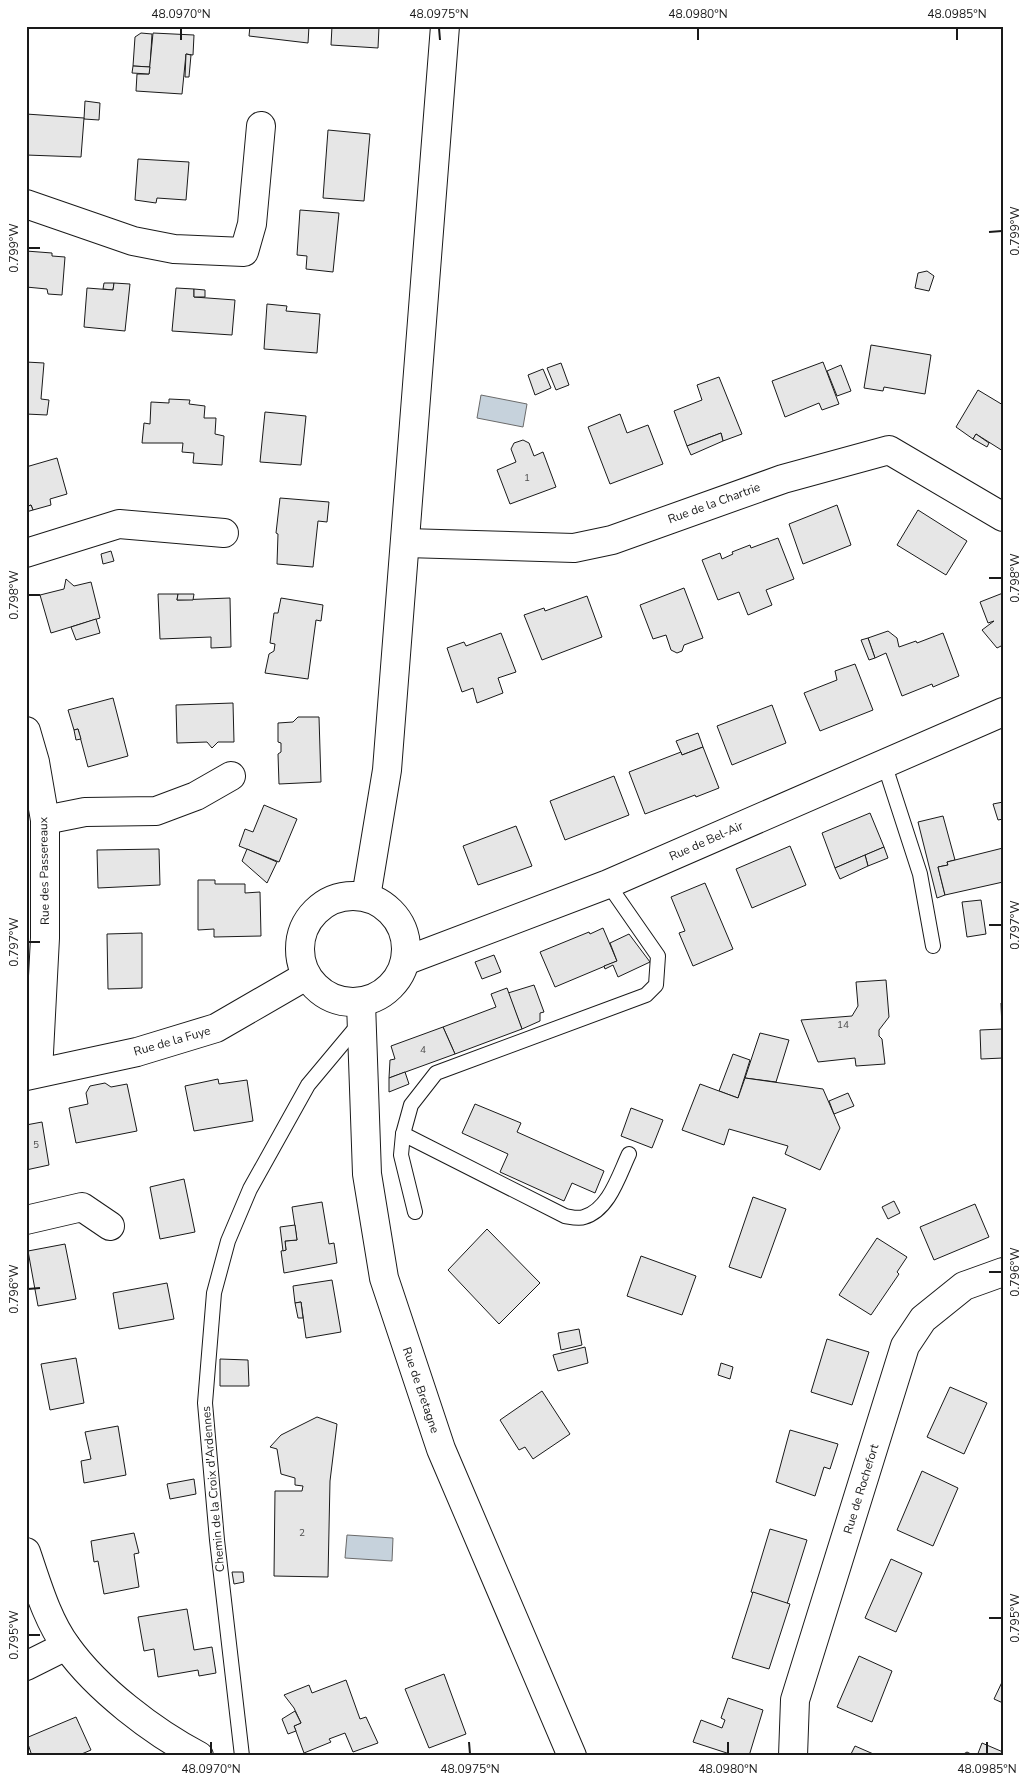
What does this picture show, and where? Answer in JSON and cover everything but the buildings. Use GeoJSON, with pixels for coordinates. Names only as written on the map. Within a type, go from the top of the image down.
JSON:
{"type":"FeatureCollection","features":[{"type":"Feature","properties":{"kind":"street"},"geometry":{"type":"LineString","coordinates":[[366,897],[387,770],[445,26]]}},
{"type":"Feature","properties":{"kind":"street"},"geometry":{"type":"LineString","coordinates":[[26,204],[133,241],[174,249],[244,252],[252,224],[262,126]]}},
{"type":"Feature","properties":{"kind":"street","name":"Rue de la Chartrie"},"geometry":{"type":"LineString","coordinates":[[406,543],[574,548],[612,540],[783,479],[889,450],[1003,516]]}},
{"type":"Feature","properties":{"kind":"street"},"geometry":{"type":"LineString","coordinates":[[26,553],[119,524],[224,534]]}},
{"type":"Feature","properties":{"kind":"street","name":"Rue de Bel-Air"},"geometry":{"type":"LineString","coordinates":[[406,961],[608,884],[1003,712]]}},
{"type":"Feature","properties":{"kind":"street","name":"Rue des Passereaux"},"geometry":{"type":"LineString","coordinates":[[26,730],[35,762],[45,820],[45,938],[32,1074]]}},
{"type":"Feature","properties":{"kind":"street"},"geometry":{"type":"LineString","coordinates":[[45,820],[84,812],[156,811],[196,796],[231,776]]}},
{"type":"Feature","properties":{"kind":"street"},"geometry":{"type":"LineString","coordinates":[[350,895],[366,897],[379,902],[399,921],[407,947],[406,961],[400,976],[389,989],[376,998],[361,1013],[348,1003],[330,998],[314,986],[306,976],[301,961],[300,946],[303,930],[310,917],[322,906],[336,898],[350,895]]}},
{"type":"Feature","properties":{"kind":"street","name":"Rue de la Fuye"},"geometry":{"type":"LineString","coordinates":[[32,1074],[137,1052],[216,1028],[306,976]]}},
{"type":"Feature","properties":{"kind":"street","name":"Rue de Bretagne"},"geometry":{"type":"LineString","coordinates":[[361,1013],[367,1174],[384,1278],[441,1450],[572,1756]]}},
{"type":"Feature","properties":{"kind":"street"},"geometry":{"type":"LineString","coordinates":[[26,1220],[82,1207],[110,1226]]}},
{"type":"Feature","properties":{"kind":"street","name":"Rue de Rochefort"},"geometry":{"type":"LineString","coordinates":[[793,1756],[795,1700],[905,1346],[922,1319],[964,1286],[1003,1272]]}},
{"type":"Feature","properties":{"kind":"street"},"geometry":{"type":"LineString","coordinates":[[26,1552],[41,1596],[66,1646],[102,1688],[178,1745],[199,1756]]}},
{"type":"Feature","properties":{"kind":"street"},"geometry":{"type":"LineString","coordinates":[[26,1666],[66,1646]]}},
{"type":"Feature","properties":{"kind":"lane"},"geometry":{"type":"LineString","coordinates":[[884,763],[920,874],[933,946]]}},
{"type":"Feature","properties":{"kind":"lane"},"geometry":{"type":"LineString","coordinates":[[415,1212],[401,1155],[403,1134],[411,1105],[436,1073],[646,994],[656,985],[658,956],[608,884]]}},
{"type":"Feature","properties":{"kind":"lane","name":"Chemin de la Croix d'Ardennes"},"geometry":{"type":"LineString","coordinates":[[242,1756],[217,1540],[205,1403],[214,1293],[228,1241],[250,1189],[308,1085],[361,1013]]}},
{"type":"Feature","properties":{"kind":"lane"},"geometry":{"type":"LineString","coordinates":[[403,1134],[565,1216],[583,1218],[597,1211],[609,1195],[629,1154]]}},
{"type":"Feature","properties":{"kind":"shaded area"},"geometry":{"type":"Polygon","coordinates":[[[481,395],[527,404],[523,427],[477,418],[481,395]]]}},
{"type":"Feature","properties":{"kind":"shaded area"},"geometry":{"type":"Polygon","coordinates":[[[347,1535],[393,1538],[392,1561],[345,1558],[347,1535]]]}}]}
